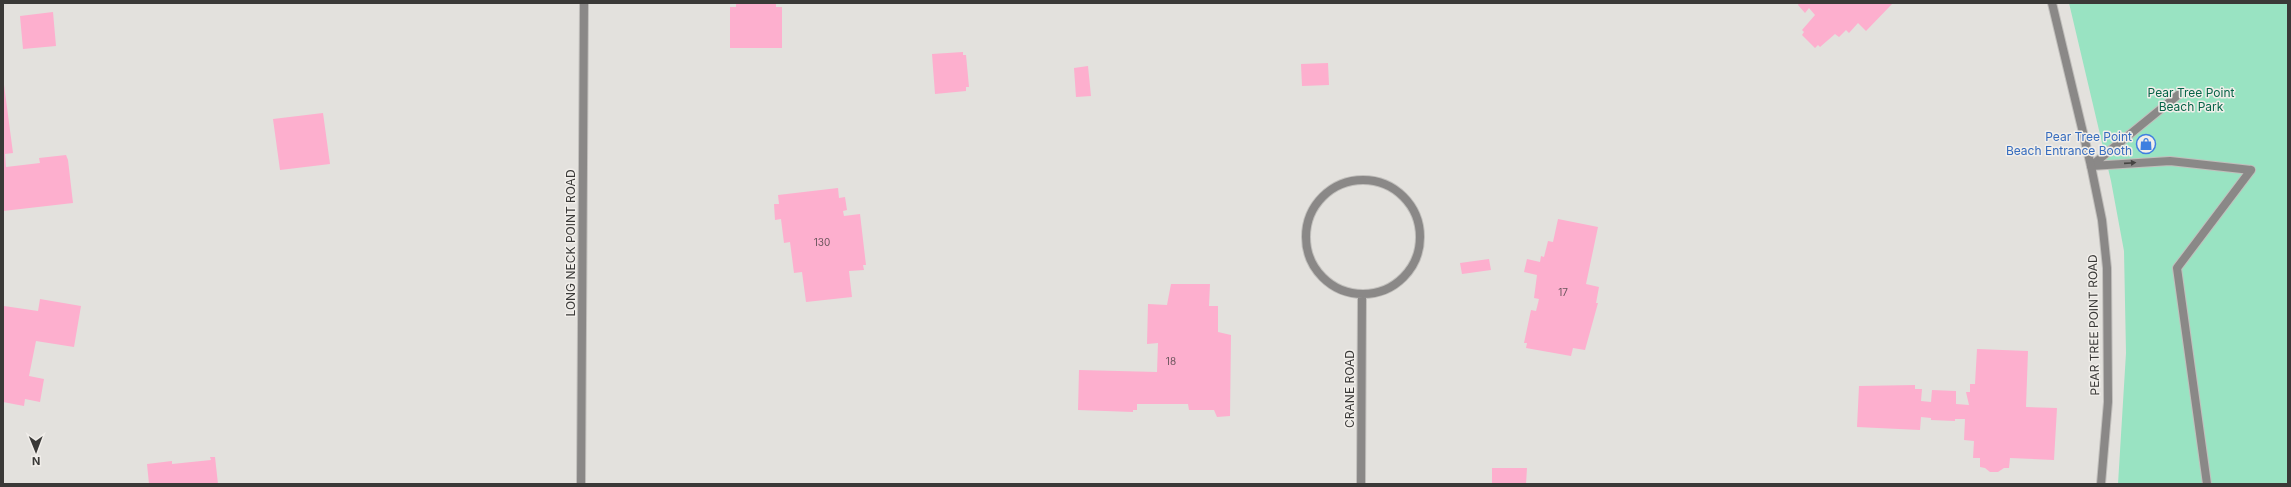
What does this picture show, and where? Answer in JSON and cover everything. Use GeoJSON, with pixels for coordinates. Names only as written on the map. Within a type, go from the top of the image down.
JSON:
{"type":"FeatureCollection","features":[{"type":"Feature","properties":{"kind":"street","name":"LONG NECK POINT ROAD"},"geometry":{"type":"LineString","coordinates":[[581,484],[584,3]]}},
{"type":"Feature","properties":{"kind":"street","name":"PEAR TREE POINT ROAD"},"geometry":{"type":"LineString","coordinates":[[2052,3],[2091,166],[2102,220],[2107,268],[2108,402],[2101,484]]}},
{"type":"Feature","properties":{"kind":"street"},"geometry":{"type":"LineString","coordinates":[[2091,166],[2178,95]]}},
{"type":"Feature","properties":{"kind":"street"},"geometry":{"type":"LineString","coordinates":[[2091,166],[2170,161],[2251,170],[2177,268],[2207,484]]}},
{"type":"Feature","properties":{"kind":"street"},"geometry":{"type":"LineString","coordinates":[[1363,180],[1385,184],[1404,197],[1416,216],[1421,237],[1416,259],[1403,278],[1384,291],[1362,295],[1340,290],[1322,277],[1310,259],[1305,237],[1310,215],[1322,196],[1341,184],[1363,180]]}},
{"type":"Feature","properties":{"kind":"street","name":"CRANE ROAD"},"geometry":{"type":"LineString","coordinates":[[1361,484],[1362,295]]}},
{"type":"Feature","properties":{"kind":"green space","name":"Pear Tree Point Beach Park"},"geometry":{"type":"Polygon","coordinates":[[[2069,3],[2288,3],[2288,484],[2118,484],[2126,353],[2124,251],[2111,181],[2069,3]]]}},
{"type":"Feature","properties":{"kind":"building"},"geometry":{"type":"Polygon","coordinates":[[[736,3],[776,3],[776,7],[782,7],[782,48],[730,48],[730,7],[736,7],[736,3]]]}},
{"type":"Feature","properties":{"kind":"building"},"geometry":{"type":"Polygon","coordinates":[[[1799,3],[1893,3],[1866,31],[1858,23],[1849,33],[1846,30],[1839,37],[1835,34],[1820,47],[1818,45],[1815,48],[1802,35],[1804,32],[1802,30],[1815,15],[1809,8],[1805,13],[1798,5],[1799,3]]]}},
{"type":"Feature","properties":{"kind":"building"},"geometry":{"type":"Polygon","coordinates":[[[53,12],[56,46],[23,49],[20,16],[53,12]]]}},
{"type":"Feature","properties":{"kind":"building"},"geometry":{"type":"Polygon","coordinates":[[[963,52],[963,55],[966,55],[969,87],[966,87],[966,91],[935,94],[932,54],[963,52]]]}},
{"type":"Feature","properties":{"kind":"building"},"geometry":{"type":"Polygon","coordinates":[[[1328,63],[1329,85],[1302,86],[1301,64],[1328,63]]]}},
{"type":"Feature","properties":{"kind":"building"},"geometry":{"type":"Polygon","coordinates":[[[1088,66],[1091,96],[1076,97],[1074,68],[1088,66]]]}},
{"type":"Feature","properties":{"kind":"building"},"geometry":{"type":"Polygon","coordinates":[[[3,77],[13,153],[5,154],[6,167],[40,163],[39,158],[66,155],[68,160],[73,203],[3,211],[3,77]]]}},
{"type":"Feature","properties":{"kind":"building"},"geometry":{"type":"Polygon","coordinates":[[[323,113],[330,164],[280,170],[273,119],[323,113]]]}},
{"type":"Feature","properties":{"kind":"building","name":"Pear Tree Point Beach Entrance Booth"},"geometry":{"type":"Polygon","coordinates":[[[2151,136],[2154,147],[2141,151],[2137,140],[2151,136]]]}},
{"type":"Feature","properties":{"kind":"building"},"geometry":{"type":"Polygon","coordinates":[[[838,188],[839,198],[845,197],[847,210],[843,211],[844,216],[860,214],[866,265],[863,265],[864,270],[849,271],[852,297],[806,302],[802,272],[794,273],[790,242],[784,243],[781,219],[775,220],[774,204],[779,204],[778,195],[838,188]]]}},
{"type":"Feature","properties":{"kind":"building"},"geometry":{"type":"Polygon","coordinates":[[[1558,219],[1598,227],[1586,284],[1599,287],[1596,303],[1598,303],[1585,350],[1573,348],[1571,356],[1526,348],[1527,343],[1524,343],[1531,310],[1536,311],[1539,299],[1534,298],[1537,275],[1524,272],[1527,259],[1540,262],[1541,256],[1544,257],[1548,241],[1553,242],[1558,219]]]}},
{"type":"Feature","properties":{"kind":"building"},"geometry":{"type":"Polygon","coordinates":[[[1489,259],[1491,270],[1462,274],[1460,263],[1489,259]]]}},
{"type":"Feature","properties":{"kind":"building"},"geometry":{"type":"Polygon","coordinates":[[[1171,284],[1210,284],[1209,306],[1218,306],[1218,332],[1231,335],[1230,416],[1217,417],[1214,410],[1189,410],[1188,404],[1137,404],[1137,410],[1133,410],[1133,412],[1078,410],[1079,370],[1157,372],[1158,343],[1147,344],[1148,304],[1167,305],[1171,284]]]}},
{"type":"Feature","properties":{"kind":"building"},"geometry":{"type":"Polygon","coordinates":[[[40,299],[81,306],[74,347],[36,341],[29,376],[44,379],[40,402],[25,399],[24,406],[3,402],[4,306],[38,311],[40,299]]]}},
{"type":"Feature","properties":{"kind":"building"},"geometry":{"type":"Polygon","coordinates":[[[1977,349],[2028,351],[2026,407],[2057,408],[2054,460],[2010,458],[2009,468],[2004,468],[1998,472],[1990,472],[1985,468],[1980,467],[1980,458],[1973,458],[1974,441],[1964,440],[1965,419],[1955,419],[1955,421],[1931,420],[1931,418],[1921,417],[1920,430],[1857,427],[1859,386],[1915,385],[1915,389],[1922,389],[1921,401],[1931,402],[1932,390],[1956,391],[1956,404],[1969,405],[1966,392],[1970,392],[1970,384],[1975,384],[1977,349]]]}},
{"type":"Feature","properties":{"kind":"building"},"geometry":{"type":"Polygon","coordinates":[[[210,457],[215,457],[218,484],[149,484],[147,464],[172,461],[172,464],[211,460],[210,457]]]}},
{"type":"Feature","properties":{"kind":"building"},"geometry":{"type":"Polygon","coordinates":[[[1492,468],[1527,468],[1526,484],[1492,484],[1492,468]]]}},
{"type":"Feature","properties":{"kind":"place","name":"Pear Tree Point Beach Entrance Booth"},"geometry":{"type":"Point","coordinates":[2146,144]}}]}
